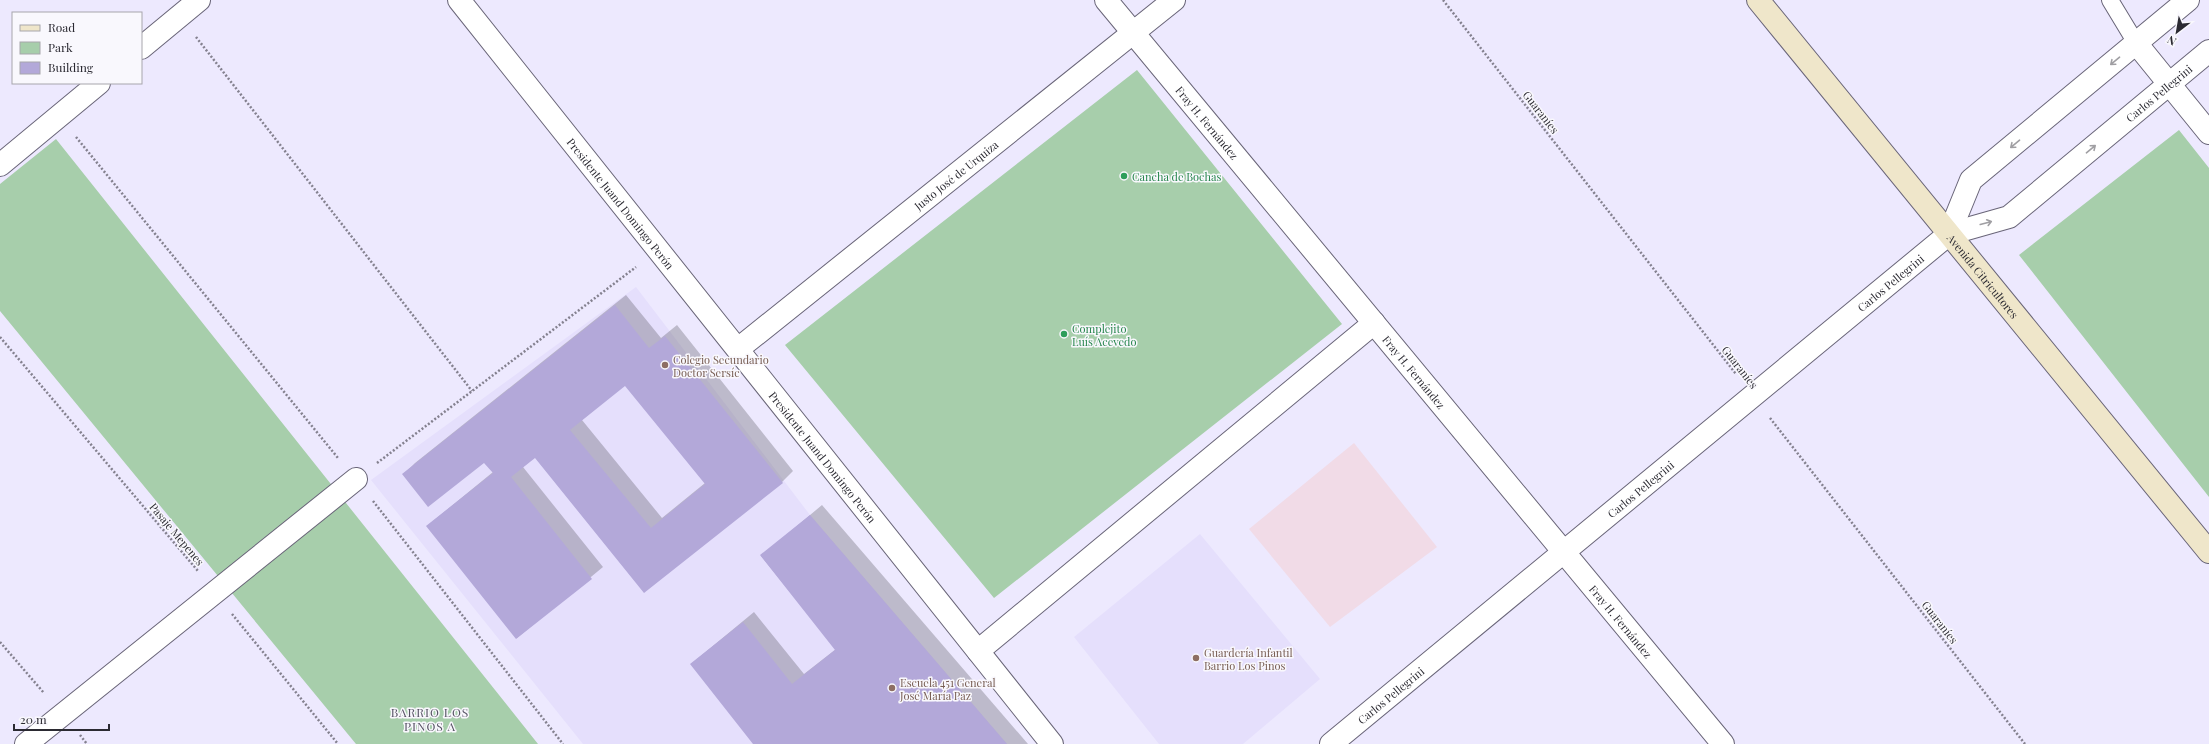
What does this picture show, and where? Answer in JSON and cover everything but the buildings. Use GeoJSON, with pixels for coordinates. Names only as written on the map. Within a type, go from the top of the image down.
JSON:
{"type":"FeatureCollection","features":[{"type":"Feature","properties":{"kind":"street"},"geometry":{"type":"LineString","coordinates":[[142,47],[200,0]]}},
{"type":"Feature","properties":{"kind":"street","name":"Presidente Juand Domingo Perón"},"geometry":{"type":"LineString","coordinates":[[459,0],[1052,744]]}},
{"type":"Feature","properties":{"kind":"street","name":"Fray H. Fernández"},"geometry":{"type":"LineString","coordinates":[[1106,0],[1723,744]]}},
{"type":"Feature","properties":{"kind":"street","name":"Justo José de Urquiza"},"geometry":{"type":"LineString","coordinates":[[738,349],[1174,0]]}},
{"type":"Feature","properties":{"kind":"street","name":"Avenida Citricultores"},"geometry":{"type":"LineString","coordinates":[[1758,0],[2209,552]]}},
{"type":"Feature","properties":{"kind":"street","name":"Carlos Pellegrini"},"geometry":{"type":"LineString","coordinates":[[1949,234],[1971,180],[2188,0]]}},
{"type":"Feature","properties":{"kind":"street"},"geometry":{"type":"LineString","coordinates":[[2136,43],[2209,133]]}},
{"type":"Feature","properties":{"kind":"street","name":"Carlos Pellegrini"},"geometry":{"type":"LineString","coordinates":[[1331,744],[1949,234],[2009,217],[2209,51]]}},
{"type":"Feature","properties":{"kind":"street"},"geometry":{"type":"LineString","coordinates":[[0,165],[98,84]]}},
{"type":"Feature","properties":{"kind":"street"},"geometry":{"type":"LineString","coordinates":[[978,651],[1374,323]]}},
{"type":"Feature","properties":{"kind":"street"},"geometry":{"type":"LineString","coordinates":[[26,744],[356,480]]}},
{"type":"Feature","properties":{"kind":"lane"},"geometry":{"type":"LineString","coordinates":[[2110,0],[2136,43]]}},
{"type":"Feature","properties":{"kind":"path","name":"Guaraníes"},"geometry":{"type":"LineString","coordinates":[[1443,0],[2025,744]]}},
{"type":"Feature","properties":{"kind":"path"},"geometry":{"type":"LineString","coordinates":[[180,16],[472,391]]}},
{"type":"Feature","properties":{"kind":"path"},"geometry":{"type":"LineString","coordinates":[[59,116],[356,480],[563,744]]}},
{"type":"Feature","properties":{"kind":"path"},"geometry":{"type":"LineString","coordinates":[[356,480],[659,250]]}},
{"type":"Feature","properties":{"kind":"path","name":"Pasaje Mepenes"},"geometry":{"type":"LineString","coordinates":[[0,337],[215,592],[338,744]]}},
{"type":"Feature","properties":{"kind":"shaded area"},"geometry":{"type":"Polygon","coordinates":[[[636,287],[810,515],[1007,744],[583,744],[371,480],[636,287]]]}},
{"type":"Feature","properties":{"kind":"shaded area"},"geometry":{"type":"Polygon","coordinates":[[[1354,443],[1437,547],[1330,627],[1249,529],[1354,443]]]}},
{"type":"Feature","properties":{"kind":"shaded area","name":"Guardería Infantil Barrio Los Pinos"},"geometry":{"type":"Polygon","coordinates":[[[1200,534],[1320,679],[1243,744],[1159,744],[1074,637],[1200,534]]]}},
{"type":"Feature","properties":{"kind":"green space","name":"Complejito Luís Acevedo"},"geometry":{"type":"Polygon","coordinates":[[[1137,70],[1342,324],[994,598],[785,345],[1137,70]]]}},
{"type":"Feature","properties":{"kind":"green space"},"geometry":{"type":"Polygon","coordinates":[[[2179,130],[2209,168],[2209,497],[2019,255],[2179,130]]]}},
{"type":"Feature","properties":{"kind":"green space"},"geometry":{"type":"Polygon","coordinates":[[[56,139],[538,744],[356,744],[0,311],[0,184],[56,139]]]}},
{"type":"Feature","properties":{"kind":"place","name":"Cancha de Bochas"},"geometry":{"type":"Point","coordinates":[1124,176]}},
{"type":"Feature","properties":{"kind":"place","name":"Complejito Luís Acevedo"},"geometry":{"type":"Point","coordinates":[1064,334]}},
{"type":"Feature","properties":{"kind":"place","name":"Colegio Secundario Doctor Sersíc"},"geometry":{"type":"Point","coordinates":[665,365]}},
{"type":"Feature","properties":{"kind":"place","name":"Guardería Infantil Barrio Los Pinos"},"geometry":{"type":"Point","coordinates":[1196,658]}},
{"type":"Feature","properties":{"kind":"place","name":"Escuela 451 General José María Paz"},"geometry":{"type":"Point","coordinates":[892,688]}},
{"type":"Feature","properties":{"kind":"district","name":"BARRIO LOS PINOS A"},"geometry":{"type":"Point","coordinates":[430,719]}}]}
